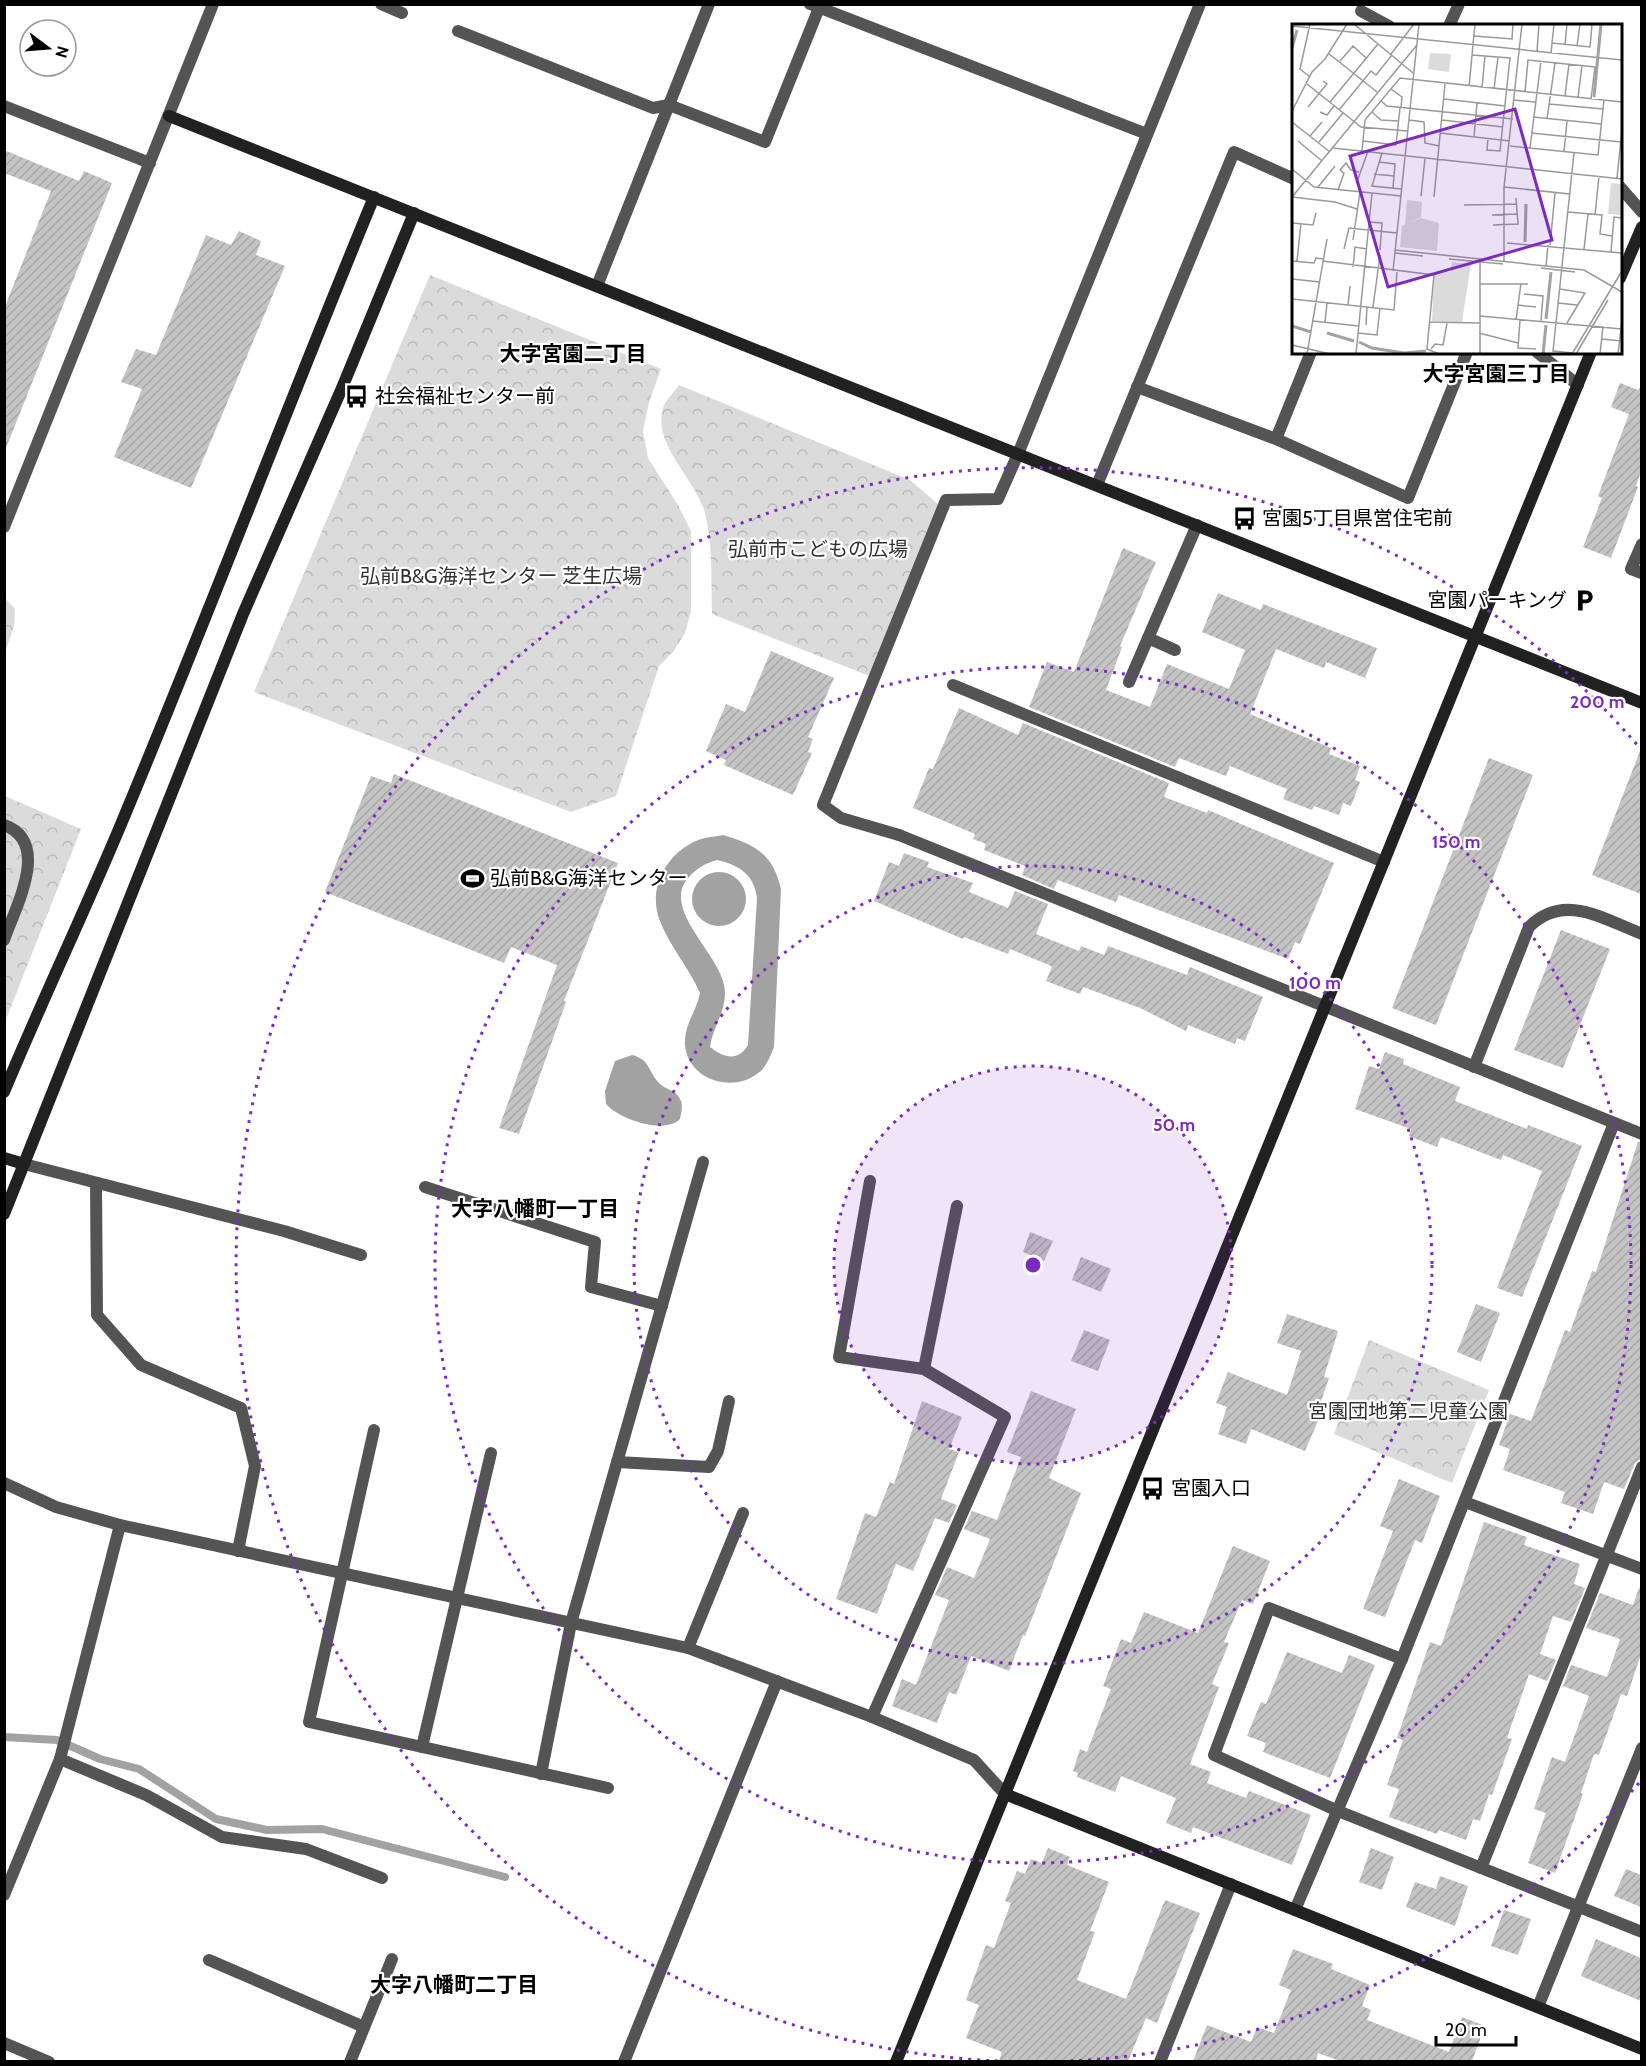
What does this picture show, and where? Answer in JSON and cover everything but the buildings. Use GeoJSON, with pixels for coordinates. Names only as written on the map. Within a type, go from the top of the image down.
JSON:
{"type":"FeatureCollection","features":[{"type":"Feature","properties":{"kind":"street"},"geometry":{"type":"LineString","coordinates":[[4,527],[213,4]]}},
{"type":"Feature","properties":{"kind":"street"},"geometry":{"type":"LineString","coordinates":[[381,4],[402,13]]}},
{"type":"Feature","properties":{"kind":"street"},"geometry":{"type":"LineString","coordinates":[[597,286],[709,4]]}},
{"type":"Feature","properties":{"kind":"street"},"geometry":{"type":"LineString","coordinates":[[1200,4],[998,499],[946,500],[824,805],[841,818],[899,835],[1641,1134]]}},
{"type":"Feature","properties":{"kind":"street"},"geometry":{"type":"LineString","coordinates":[[1450,24],[1459,4]]}},
{"type":"Feature","properties":{"kind":"street"},"geometry":{"type":"LineString","coordinates":[[458,31],[653,108],[669,105],[765,142],[815,6],[1147,134]]}},
{"type":"Feature","properties":{"kind":"street"},"geometry":{"type":"LineString","coordinates":[[1361,11],[1385,24]]}},
{"type":"Feature","properties":{"kind":"street"},"geometry":{"type":"LineString","coordinates":[[4,106],[150,163]]}},
{"type":"Feature","properties":{"kind":"street"},"geometry":{"type":"LineString","coordinates":[[169,116],[1641,703]]}},
{"type":"Feature","properties":{"kind":"street"},"geometry":{"type":"LineString","coordinates":[[1097,485],[1234,152],[1292,179]]}},
{"type":"Feature","properties":{"kind":"street"},"geometry":{"type":"LineString","coordinates":[[1622,189],[1641,212]]}},
{"type":"Feature","properties":{"kind":"street"},"geometry":{"type":"LineString","coordinates":[[4,1092],[182,676],[374,197]]}},
{"type":"Feature","properties":{"kind":"street"},"geometry":{"type":"LineString","coordinates":[[4,1214],[243,614],[342,388],[414,213]]}},
{"type":"Feature","properties":{"kind":"street"},"geometry":{"type":"LineString","coordinates":[[1622,273],[1641,226]]}},
{"type":"Feature","properties":{"kind":"street"},"geometry":{"type":"LineString","coordinates":[[1276,439],[1310,354]]}},
{"type":"Feature","properties":{"kind":"street"},"geometry":{"type":"LineString","coordinates":[[1137,387],[1276,439],[1407,498],[1466,354]]}},
{"type":"Feature","properties":{"kind":"street"},"geometry":{"type":"LineString","coordinates":[[1540,354],[1578,384]]}},
{"type":"Feature","properties":{"kind":"street"},"geometry":{"type":"LineString","coordinates":[[896,2061],[1590,354]]}},
{"type":"Feature","properties":{"kind":"street"},"geometry":{"type":"LineString","coordinates":[[1128,682],[1197,525]]}},
{"type":"Feature","properties":{"kind":"street"},"geometry":{"type":"LineString","coordinates":[[1641,544],[1631,569],[1641,573]]}},
{"type":"Feature","properties":{"kind":"street"},"geometry":{"type":"LineString","coordinates":[[1148,638],[1176,650]]}},
{"type":"Feature","properties":{"kind":"street"},"geometry":{"type":"LineString","coordinates":[[953,685],[1383,862]]}},
{"type":"Feature","properties":{"kind":"street"},"geometry":{"type":"LineString","coordinates":[[4,825],[19,833],[27,849],[29,863],[4,940]]}},
{"type":"Feature","properties":{"kind":"street"},"geometry":{"type":"LineString","coordinates":[[1473,1067],[1529,927],[1541,915],[1555,910],[1586,912],[1641,934]]}},
{"type":"Feature","properties":{"kind":"street"},"geometry":{"type":"LineString","coordinates":[[1295,1910],[1402,1659],[1614,1123]]}},
{"type":"Feature","properties":{"kind":"street"},"geometry":{"type":"LineString","coordinates":[[4,1158],[284,1231],[361,1255]]}},
{"type":"Feature","properties":{"kind":"street"},"geometry":{"type":"LineString","coordinates":[[541,1774],[571,1623],[703,1162]]}},
{"type":"Feature","properties":{"kind":"street"},"geometry":{"type":"LineString","coordinates":[[870,1181],[839,1357],[924,1369],[1005,1417],[872,1717]]}},
{"type":"Feature","properties":{"kind":"street"},"geometry":{"type":"LineString","coordinates":[[96,1183],[97,1315],[141,1365],[241,1408],[255,1466],[238,1551]]}},
{"type":"Feature","properties":{"kind":"street"},"geometry":{"type":"LineString","coordinates":[[425,1187],[595,1242],[591,1287],[662,1306]]}},
{"type":"Feature","properties":{"kind":"street"},"geometry":{"type":"LineString","coordinates":[[924,1369],[957,1206]]}},
{"type":"Feature","properties":{"kind":"street"},"geometry":{"type":"LineString","coordinates":[[618,1462],[709,1467],[718,1451],[729,1401]]}},
{"type":"Feature","properties":{"kind":"street"},"geometry":{"type":"LineString","coordinates":[[374,1430],[309,1722],[608,1788]]}},
{"type":"Feature","properties":{"kind":"street"},"geometry":{"type":"LineString","coordinates":[[422,1747],[491,1453]]}},
{"type":"Feature","properties":{"kind":"street"},"geometry":{"type":"LineString","coordinates":[[1481,1868],[1641,1467]]}},
{"type":"Feature","properties":{"kind":"street"},"geometry":{"type":"LineString","coordinates":[[4,1483],[56,1507],[120,1525],[688,1648],[872,1717],[975,1760],[1005,1794],[1641,2049]]}},
{"type":"Feature","properties":{"kind":"street"},"geometry":{"type":"LineString","coordinates":[[1465,1502],[1641,1569]]}},
{"type":"Feature","properties":{"kind":"street"},"geometry":{"type":"LineString","coordinates":[[688,1648],[743,1513]]}},
{"type":"Feature","properties":{"kind":"street"},"geometry":{"type":"LineString","coordinates":[[4,1895],[60,1759],[120,1525]]}},
{"type":"Feature","properties":{"kind":"street"},"geometry":{"type":"LineString","coordinates":[[1402,1659],[1269,1608],[1214,1755],[1338,1811],[1641,1932]]}},
{"type":"Feature","properties":{"kind":"street"},"geometry":{"type":"LineString","coordinates":[[624,2061],[777,1681]]}},
{"type":"Feature","properties":{"kind":"street"},"geometry":{"type":"LineString","coordinates":[[1538,2007],[1641,1748]]}},
{"type":"Feature","properties":{"kind":"street"},"geometry":{"type":"LineString","coordinates":[[60,1759],[146,1795],[222,1838],[306,1849],[382,1878]]}},
{"type":"Feature","properties":{"kind":"street"},"geometry":{"type":"LineString","coordinates":[[1160,2061],[1231,1884]]}},
{"type":"Feature","properties":{"kind":"street"},"geometry":{"type":"LineString","coordinates":[[350,2061],[392,1959]]}},
{"type":"Feature","properties":{"kind":"street"},"geometry":{"type":"LineString","coordinates":[[209,1960],[364,2027]]}},
{"type":"Feature","properties":{"kind":"street"},"geometry":{"type":"LineString","coordinates":[[4,2043],[49,2061]]}},
{"type":"Feature","properties":{"kind":"green space","name":"弘前B&G海洋センター 芝生広場"},"geometry":{"type":"Polygon","coordinates":[[[430,275],[661,369],[649,402],[643,431],[648,458],[678,505],[691,531],[691,611],[685,633],[673,652],[659,666],[616,796],[571,812],[254,692],[430,275]]]}},
{"type":"Feature","properties":{"kind":"green space","name":"弘前市こどもの広場"},"geometry":{"type":"Polygon","coordinates":[[[679,385],[910,480],[947,512],[877,679],[712,614],[710,550],[705,513],[693,487],[675,460],[663,431],[661,417],[665,403],[679,385]]]}},
{"type":"Feature","properties":{"kind":"green space"},"geometry":{"type":"Polygon","coordinates":[[[5,598],[15,609],[14,626],[5,653],[5,598]]]}},
{"type":"Feature","properties":{"kind":"green space"},"geometry":{"type":"Polygon","coordinates":[[[5,796],[81,829],[5,1022],[5,796]]]}},
{"type":"Feature","properties":{"kind":"green space","name":"宮園団地第二児童公園"},"geometry":{"type":"Polygon","coordinates":[[[1369,1340],[1489,1390],[1452,1483],[1334,1434],[1369,1340]]]}},
{"type":"Feature","properties":{"kind":"shaded area"},"geometry":{"type":"Polygon","coordinates":[[[723,835],[754,847],[768,859],[778,877],[781,889],[774,1047],[760,1072],[747,1080],[736,1082],[713,1080],[703,1075],[688,1057],[685,1045],[686,1031],[700,993],[664,930],[657,909],[656,897],[662,874],[676,854],[696,841],[723,835]],[[713,861],[692,874],[682,889],[681,902],[693,930],[720,972],[724,985],[723,1009],[710,1047],[720,1054],[735,1056],[748,1045],[757,898],[749,877],[739,868],[725,862],[713,861]]]}},
{"type":"Feature","properties":{"kind":"shaded area"},"geometry":{"type":"Polygon","coordinates":[[[714,872],[724,872],[734,876],[742,884],[746,899],[742,914],[734,922],[724,926],[714,926],[704,922],[696,914],[692,904],[692,894],[696,884],[704,876],[714,872]]]}},
{"type":"Feature","properties":{"kind":"shaded area"},"geometry":{"type":"Polygon","coordinates":[[[632,1055],[646,1063],[660,1084],[679,1097],[682,1106],[680,1119],[673,1124],[653,1125],[631,1120],[612,1110],[606,1104],[605,1091],[615,1061],[632,1055]]]}},
{"type":"Feature","properties":{"kind":"waterway"},"geometry":{"type":"LineString","coordinates":[[4,1737],[57,1740],[100,1759],[139,1769],[216,1819],[267,1830],[322,1829],[505,1877]]}},
{"type":"Feature","properties":{"kind":"place","name":"社会福祉センター前"},"geometry":{"type":"Point","coordinates":[357,396]}},
{"type":"Feature","properties":{"kind":"place","name":"宮園5丁目県営住宅前"},"geometry":{"type":"Point","coordinates":[1244,518]}},
{"type":"Feature","properties":{"kind":"place","name":"宮園パーキング"},"geometry":{"type":"Point","coordinates":[1585,600]}},
{"type":"Feature","properties":{"kind":"place","name":"弘前B&G海洋センター"},"geometry":{"type":"Point","coordinates":[472,878]}},
{"type":"Feature","properties":{"kind":"place","name":"宮園入口"},"geometry":{"type":"Point","coordinates":[1153,1488]}},
{"type":"Feature","properties":{"kind":"district","name":"大字宮園二丁目"},"geometry":{"type":"Point","coordinates":[573,353]}},
{"type":"Feature","properties":{"kind":"district","name":"大字宮園三丁目"},"geometry":{"type":"Point","coordinates":[1496,373]}},
{"type":"Feature","properties":{"kind":"district","name":"大字八幡町一丁目"},"geometry":{"type":"Point","coordinates":[535,1208]}},
{"type":"Feature","properties":{"kind":"district","name":"大字八幡町二丁目"},"geometry":{"type":"Point","coordinates":[454,1984]}}]}
